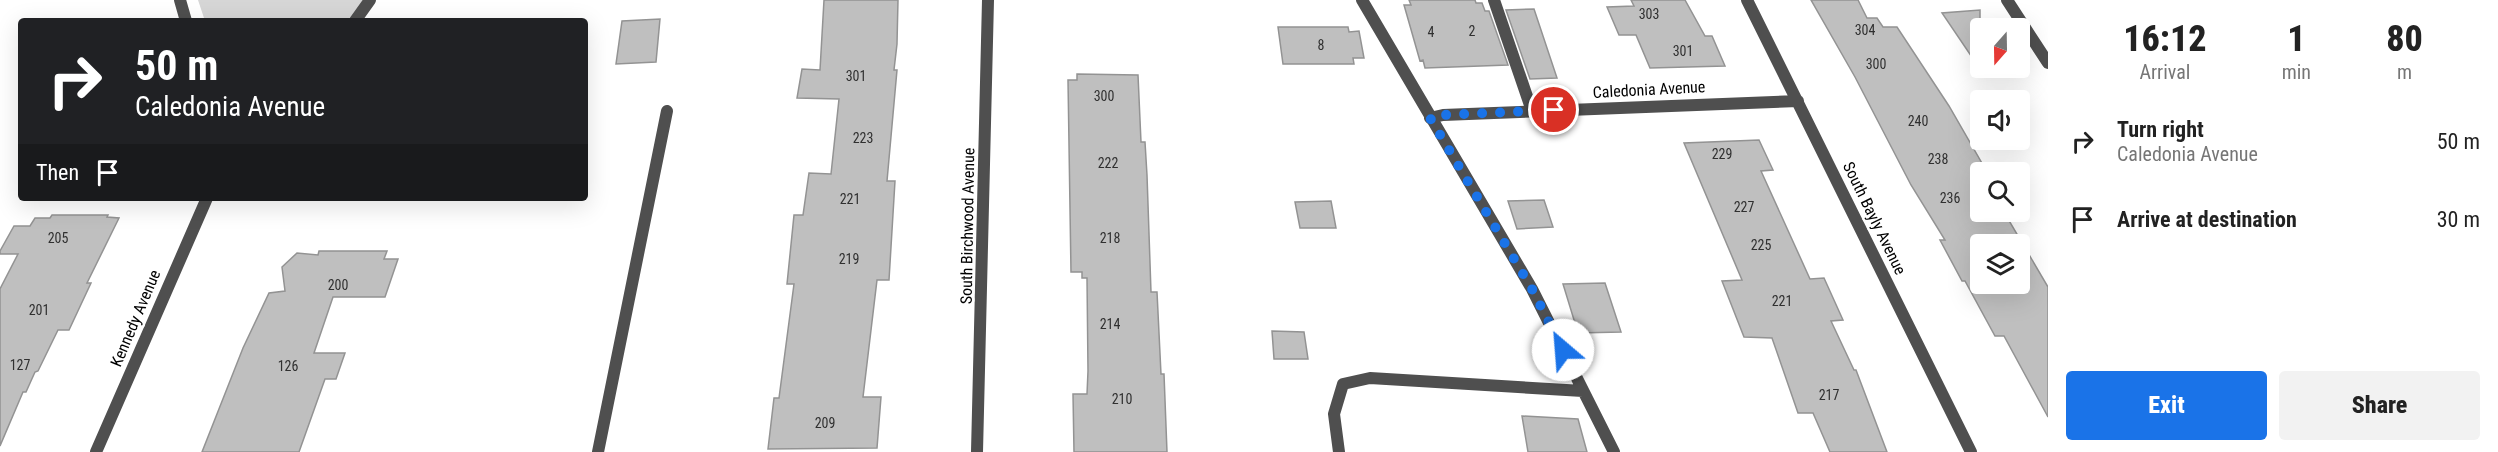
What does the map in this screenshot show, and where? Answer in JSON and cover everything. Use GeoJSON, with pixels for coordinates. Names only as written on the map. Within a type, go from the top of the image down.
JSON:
{"type":"FeatureCollection","features":[{"type":"Feature","properties":{"kind":"street"},"geometry":{"type":"LineString","coordinates":[[180,0],[185,18]]}},
{"type":"Feature","properties":{"kind":"street"},"geometry":{"type":"LineString","coordinates":[[357,18],[370,0]]}},
{"type":"Feature","properties":{"kind":"street","name":"South Birchwood Avenue"},"geometry":{"type":"LineString","coordinates":[[977,452],[988,0]]}},
{"type":"Feature","properties":{"kind":"street"},"geometry":{"type":"LineString","coordinates":[[1362,0],[1532,289],[1614,452]]}},
{"type":"Feature","properties":{"kind":"street"},"geometry":{"type":"LineString","coordinates":[[1494,0],[1532,111]]}},
{"type":"Feature","properties":{"kind":"street","name":"South Bayly Avenue"},"geometry":{"type":"LineString","coordinates":[[1747,0],[1971,452]]}},
{"type":"Feature","properties":{"kind":"street"},"geometry":{"type":"LineString","coordinates":[[2007,0],[2048,63]]}},
{"type":"Feature","properties":{"kind":"street","name":"Caledonia Avenue"},"geometry":{"type":"LineString","coordinates":[[1430,118],[1443,115],[1798,101]]}},
{"type":"Feature","properties":{"kind":"street"},"geometry":{"type":"LineString","coordinates":[[598,452],[667,111]]}},
{"type":"Feature","properties":{"kind":"street","name":"Kennedy Avenue"},"geometry":{"type":"LineString","coordinates":[[96,452],[206,201]]}},
{"type":"Feature","properties":{"kind":"street"},"geometry":{"type":"LineString","coordinates":[[1339,452],[1334,414],[1343,384],[1370,378],[1583,391]]}},
{"type":"Feature","properties":{"kind":"shaded area"},"geometry":{"type":"Polygon","coordinates":[[[198,0],[369,0],[356,18],[204,18],[198,0]]]}},
{"type":"Feature","properties":{"kind":"building"},"geometry":{"type":"Polygon","coordinates":[[[824,0],[898,0],[894,70],[897,70],[887,181],[895,181],[889,280],[877,280],[863,397],[881,397],[877,448],[768,449],[774,398],[779,398],[794,284],[787,284],[794,215],[803,215],[809,173],[831,174],[839,99],[797,98],[802,69],[820,70],[824,0]]]}},
{"type":"Feature","properties":{"kind":"building"},"geometry":{"type":"Polygon","coordinates":[[[1409,0],[1475,0],[1476,3],[1482,3],[1485,11],[1489,11],[1508,65],[1425,68],[1423,60],[1420,61],[1404,5],[1411,5],[1409,0]]]}},
{"type":"Feature","properties":{"kind":"building"},"geometry":{"type":"Polygon","coordinates":[[[1631,0],[1685,0],[1705,36],[1712,36],[1725,66],[1650,68],[1636,35],[1619,35],[1607,7],[1634,6],[1631,0]]]}},
{"type":"Feature","properties":{"kind":"building"},"geometry":{"type":"Polygon","coordinates":[[[1811,0],[1858,0],[1867,18],[1877,18],[1883,27],[1897,27],[1949,106],[1970,142],[1970,150],[1974,150],[1981,162],[1970,162],[1970,222],[2010,222],[2017,234],[1970,234],[1970,290],[1965,281],[1962,281],[1940,240],[1945,240],[1911,185],[1855,77],[1811,0]]]}},
{"type":"Feature","properties":{"kind":"building"},"geometry":{"type":"Polygon","coordinates":[[[1534,9],[1557,78],[1530,79],[1506,10],[1534,9]]]}},
{"type":"Feature","properties":{"kind":"building"},"geometry":{"type":"Polygon","coordinates":[[[1980,10],[1980,18],[1970,18],[1970,54],[1942,13],[1980,10]]]}},
{"type":"Feature","properties":{"kind":"building"},"geometry":{"type":"Polygon","coordinates":[[[660,19],[656,62],[616,64],[622,21],[660,19]]]}},
{"type":"Feature","properties":{"kind":"building"},"geometry":{"type":"Polygon","coordinates":[[[1278,27],[1348,27],[1349,32],[1359,31],[1364,58],[1353,58],[1354,64],[1283,64],[1278,27]]]}},
{"type":"Feature","properties":{"kind":"building"},"geometry":{"type":"Polygon","coordinates":[[[1077,74],[1138,75],[1141,142],[1145,142],[1147,175],[1151,292],[1157,292],[1161,374],[1164,374],[1167,452],[1074,452],[1073,394],[1087,394],[1088,371],[1087,278],[1082,278],[1082,272],[1071,272],[1068,80],[1077,80],[1077,74]]]}},
{"type":"Feature","properties":{"kind":"building"},"geometry":{"type":"Polygon","coordinates":[[[1759,140],[1773,170],[1761,171],[1810,279],[1824,278],[1843,320],[1831,321],[1856,370],[1887,452],[1830,452],[1813,413],[1798,413],[1772,338],[1744,337],[1722,281],[1742,280],[1684,143],[1759,140]]]}},
{"type":"Feature","properties":{"kind":"building"},"geometry":{"type":"Polygon","coordinates":[[[1544,200],[1553,227],[1517,229],[1508,201],[1544,200]]]}},
{"type":"Feature","properties":{"kind":"building"},"geometry":{"type":"Polygon","coordinates":[[[1331,201],[1336,228],[1300,228],[1295,202],[1331,201]]]}},
{"type":"Feature","properties":{"kind":"building"},"geometry":{"type":"Polygon","coordinates":[[[52,215],[108,215],[107,217],[119,218],[87,283],[91,283],[69,330],[58,330],[38,371],[35,372],[26,392],[23,392],[0,446],[0,289],[18,254],[0,254],[0,251],[14,226],[30,226],[35,218],[50,218],[52,215]]]}},
{"type":"Feature","properties":{"kind":"building"},"geometry":{"type":"Polygon","coordinates":[[[319,251],[387,251],[384,259],[398,259],[385,297],[333,297],[314,353],[345,353],[336,379],[325,379],[299,452],[202,452],[243,348],[269,293],[285,291],[282,267],[297,253],[318,255],[319,251]]]}},
{"type":"Feature","properties":{"kind":"building"},"geometry":{"type":"Polygon","coordinates":[[[2030,256],[2048,287],[2048,417],[2004,336],[1995,336],[1972,294],[2030,294],[2030,256]]]}},
{"type":"Feature","properties":{"kind":"building"},"geometry":{"type":"Polygon","coordinates":[[[1605,283],[1621,332],[1578,333],[1563,284],[1605,283]]]}},
{"type":"Feature","properties":{"kind":"building"},"geometry":{"type":"Polygon","coordinates":[[[1272,331],[1304,332],[1308,359],[1274,359],[1272,331]]]}},
{"type":"Feature","properties":{"kind":"building"},"geometry":{"type":"Polygon","coordinates":[[[1522,416],[1578,419],[1587,452],[1528,452],[1522,416]]]}},
{"type":"Feature","properties":{"kind":"route"},"geometry":{"type":"LineString","coordinates":[[1554,110],[1443,115],[1430,118],[1532,289],[1563,350]]}}]}
